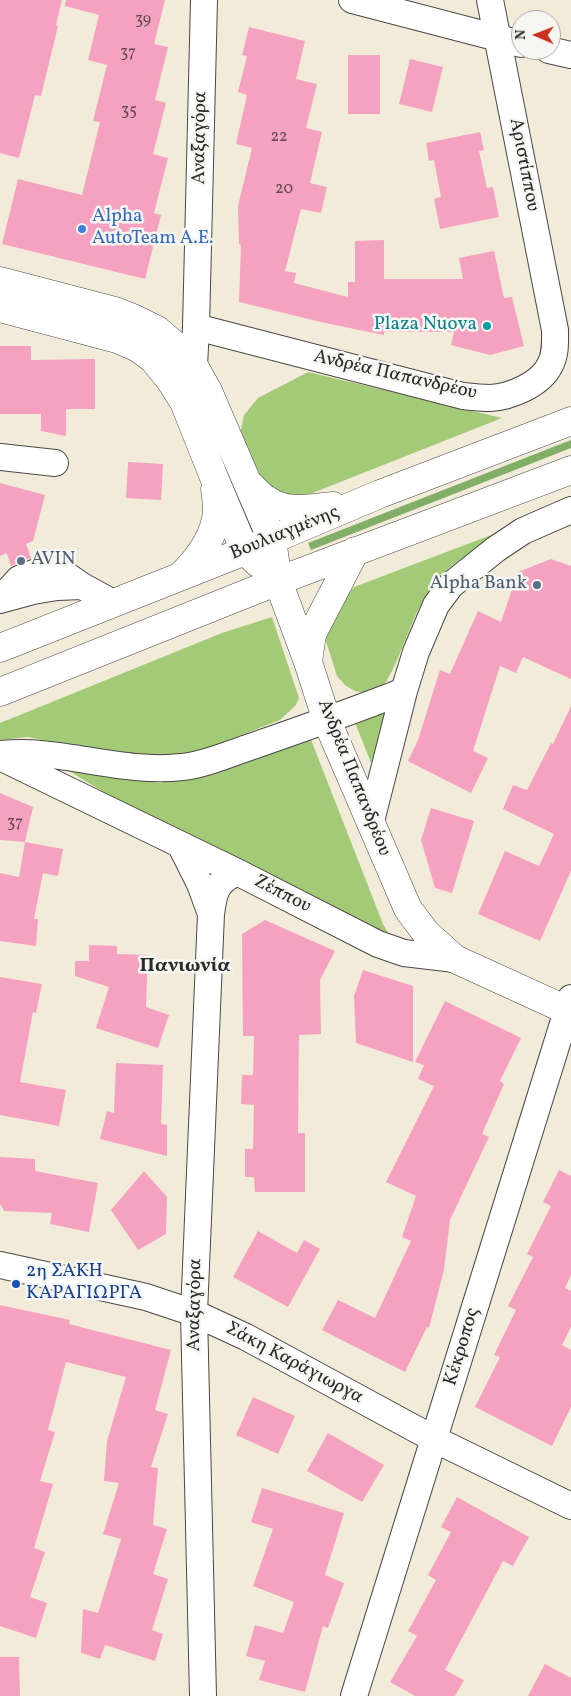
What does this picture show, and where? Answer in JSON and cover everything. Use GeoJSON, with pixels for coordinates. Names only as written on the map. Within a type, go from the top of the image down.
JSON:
{"type":"FeatureCollection","features":[{"type":"Feature","properties":{"kind":"main road","name":"Ανδρέα Παπανδρέου"},"geometry":{"type":"LineString","coordinates":[[0,281],[135,318],[157,330],[177,347],[194,366],[208,391],[272,540],[278,581],[308,662],[327,721],[408,910],[426,934],[456,959]]}},
{"type":"Feature","properties":{"kind":"main road","name":"Ανδρέα Παπανδρέου"},"geometry":{"type":"LineString","coordinates":[[0,308],[117,339],[138,348],[153,359],[170,380],[184,402],[245,551],[278,581]]}},
{"type":"Feature","properties":{"kind":"main road","name":"Βουλιαγμένης"},"geometry":{"type":"LineString","coordinates":[[0,648],[245,551],[380,494],[571,421]]}},
{"type":"Feature","properties":{"kind":"main road"},"geometry":{"type":"LineString","coordinates":[[0,692],[355,551],[571,470]]}},
{"type":"Feature","properties":{"kind":"main road"},"geometry":{"type":"LineString","coordinates":[[180,577],[200,553],[214,525],[217,510],[215,480]]}},
{"type":"Feature","properties":{"kind":"main road"},"geometry":{"type":"LineString","coordinates":[[248,483],[267,500],[286,508],[300,510],[340,505],[380,494]]}},
{"type":"Feature","properties":{"kind":"main road"},"geometry":{"type":"LineString","coordinates":[[308,662],[312,634],[355,551]]}},
{"type":"Feature","properties":{"kind":"main road","name":"Ζέππου"},"geometry":{"type":"LineString","coordinates":[[456,959],[570,1007]]}},
{"type":"Feature","properties":{"kind":"street","name":"Αναξαγόρα"},"geometry":{"type":"LineString","coordinates":[[194,366],[204,0]]}},
{"type":"Feature","properties":{"kind":"street"},"geometry":{"type":"LineString","coordinates":[[352,0],[509,41]]}},
{"type":"Feature","properties":{"kind":"street","name":"Αριστίππου"},"geometry":{"type":"LineString","coordinates":[[490,0],[509,41],[555,330]]}},
{"type":"Feature","properties":{"kind":"street","name":"Ανδρέα Παπανδρέου"},"geometry":{"type":"LineString","coordinates":[[196,327],[463,396],[492,398],[523,390],[538,379],[550,366],[555,348],[555,330]]}},
{"type":"Feature","properties":{"kind":"street"},"geometry":{"type":"LineString","coordinates":[[0,457],[55,463]]}},
{"type":"Feature","properties":{"kind":"street"},"geometry":{"type":"LineString","coordinates":[[371,821],[404,691],[416,652],[436,605],[452,585],[496,549],[523,531],[571,508],[542,480]]}},
{"type":"Feature","properties":{"kind":"street"},"geometry":{"type":"LineString","coordinates":[[0,600],[33,591],[57,587],[82,586],[113,603]]}},
{"type":"Feature","properties":{"kind":"street"},"geometry":{"type":"LineString","coordinates":[[0,756],[29,754],[139,768],[182,767],[212,760],[327,721],[404,691]]}},
{"type":"Feature","properties":{"kind":"street","name":"Ζέππου"},"geometry":{"type":"LineString","coordinates":[[0,756],[237,872],[378,944],[404,953],[456,959]]}},
{"type":"Feature","properties":{"kind":"street","name":"Αναξαγόρα"},"geometry":{"type":"LineString","coordinates":[[181,846],[200,884],[211,914]]}},
{"type":"Feature","properties":{"kind":"street","name":"Αναξαγόρα"},"geometry":{"type":"LineString","coordinates":[[203,1696],[194,1313],[211,914],[215,890],[218,885],[224,878],[237,872]]}},
{"type":"Feature","properties":{"kind":"street","name":"Κέκροπος"},"geometry":{"type":"LineString","coordinates":[[354,1696],[570,1007]]}},
{"type":"Feature","properties":{"kind":"street","name":"Σάκη Καράγιωργα"},"geometry":{"type":"LineString","coordinates":[[0,1265],[146,1298],[194,1313],[246,1336],[434,1439],[571,1506]]}},
{"type":"Feature","properties":{"kind":"green space"},"geometry":{"type":"Polygon","coordinates":[[[308,372],[502,418],[310,494],[292,498],[259,480],[240,434],[244,415],[258,398],[308,372]]]}},
{"type":"Feature","properties":{"kind":"green space"},"geometry":{"type":"Polygon","coordinates":[[[571,440],[571,448],[311,550],[308,543],[571,440]]]}},
{"type":"Feature","properties":{"kind":"green space"},"geometry":{"type":"Polygon","coordinates":[[[515,526],[465,556],[433,585],[419,607],[397,661],[386,682],[377,689],[366,693],[355,691],[346,686],[337,676],[326,641],[327,629],[334,610],[354,587],[515,526]]]}},
{"type":"Feature","properties":{"kind":"green space"},"geometry":{"type":"Polygon","coordinates":[[[272,617],[299,698],[296,705],[280,720],[185,756],[160,758],[79,748],[28,737],[0,740],[0,723],[222,633],[272,617]]]}},
{"type":"Feature","properties":{"kind":"green space"},"geometry":{"type":"Polygon","coordinates":[[[390,705],[371,763],[354,720],[390,705]]]}},
{"type":"Feature","properties":{"kind":"green space"},"geometry":{"type":"Polygon","coordinates":[[[308,732],[383,924],[390,936],[118,801],[66,769],[160,783],[207,773],[308,732]]]}},
{"type":"Feature","properties":{"kind":"building"},"geometry":{"type":"Polygon","coordinates":[[[0,0],[62,0],[56,25],[58,26],[41,96],[35,95],[19,158],[0,153],[0,0]]]}},
{"type":"Feature","properties":{"kind":"building"},"geometry":{"type":"Polygon","coordinates":[[[66,0],[165,0],[154,44],[168,47],[155,100],[166,103],[153,154],[168,158],[154,213],[161,215],[145,279],[2,244],[18,179],[82,195],[100,122],[93,121],[107,65],[88,60],[99,15],[65,6],[66,0]]]}},
{"type":"Feature","properties":{"kind":"building"},"geometry":{"type":"Polygon","coordinates":[[[249,27],[305,41],[296,79],[317,84],[306,128],[322,132],[310,183],[327,187],[321,213],[301,209],[285,271],[296,273],[294,283],[348,297],[348,282],[355,282],[355,241],[384,240],[384,279],[463,279],[459,258],[494,251],[504,298],[512,297],[524,346],[490,355],[451,345],[454,332],[384,332],[384,335],[239,302],[241,245],[239,244],[238,206],[252,148],[236,144],[247,95],[238,92],[247,56],[242,55],[249,27]]]}},
{"type":"Feature","properties":{"kind":"building"},"geometry":{"type":"Polygon","coordinates":[[[348,55],[380,55],[380,114],[348,114],[348,55]]]}},
{"type":"Feature","properties":{"kind":"building"},"geometry":{"type":"Polygon","coordinates":[[[410,59],[443,67],[432,112],[399,104],[410,59]]]}},
{"type":"Feature","properties":{"kind":"building"},"geometry":{"type":"Polygon","coordinates":[[[480,132],[484,150],[479,151],[487,188],[493,187],[499,217],[440,229],[434,199],[441,197],[434,160],[429,161],[426,143],[480,132]]]}},
{"type":"Feature","properties":{"kind":"building"},"geometry":{"type":"Polygon","coordinates":[[[0,346],[31,346],[31,360],[95,359],[95,409],[66,409],[66,436],[41,431],[41,414],[0,414],[0,346]]]}},
{"type":"Feature","properties":{"kind":"building"},"geometry":{"type":"Polygon","coordinates":[[[128,462],[163,464],[161,500],[126,498],[128,462]]]}},
{"type":"Feature","properties":{"kind":"building"},"geometry":{"type":"Polygon","coordinates":[[[0,483],[45,495],[33,541],[26,544],[31,558],[11,566],[7,553],[0,556],[0,483]]]}},
{"type":"Feature","properties":{"kind":"building"},"geometry":{"type":"Polygon","coordinates":[[[551,559],[571,566],[571,679],[523,657],[516,673],[500,666],[473,751],[488,758],[471,793],[408,761],[418,740],[440,670],[450,674],[478,611],[501,622],[518,572],[551,559]]]}},
{"type":"Feature","properties":{"kind":"building"},"geometry":{"type":"Polygon","coordinates":[[[571,706],[571,871],[540,941],[478,914],[505,851],[539,866],[554,834],[503,809],[513,785],[527,790],[551,743],[553,744],[571,706]]]}},
{"type":"Feature","properties":{"kind":"building"},"geometry":{"type":"Polygon","coordinates":[[[0,793],[33,807],[25,842],[0,840],[0,793]]]}},
{"type":"Feature","properties":{"kind":"building"},"geometry":{"type":"Polygon","coordinates":[[[431,808],[474,821],[452,893],[435,888],[421,840],[431,808]]]}},
{"type":"Feature","properties":{"kind":"building"},"geometry":{"type":"Polygon","coordinates":[[[25,842],[63,849],[58,876],[43,873],[34,919],[38,919],[36,946],[0,941],[0,873],[19,877],[25,842]]]}},
{"type":"Feature","properties":{"kind":"building"},"geometry":{"type":"Polygon","coordinates":[[[265,920],[335,951],[320,980],[321,1034],[299,1035],[298,1133],[305,1133],[305,1192],[255,1192],[254,1177],[245,1177],[245,1149],[253,1149],[254,1105],[241,1104],[242,1075],[253,1075],[254,1036],[243,1036],[242,934],[265,920]]]}},
{"type":"Feature","properties":{"kind":"building"},"geometry":{"type":"Polygon","coordinates":[[[89,945],[117,946],[117,954],[148,955],[146,1007],[169,1015],[158,1048],[96,1028],[109,987],[75,976],[75,961],[89,961],[89,945]]]}},
{"type":"Feature","properties":{"kind":"building"},"geometry":{"type":"Polygon","coordinates":[[[363,970],[413,986],[413,1062],[356,1043],[354,996],[363,970]]]}},
{"type":"Feature","properties":{"kind":"building"},"geometry":{"type":"Polygon","coordinates":[[[0,977],[42,984],[36,1013],[33,1012],[20,1082],[66,1090],[59,1126],[0,1115],[0,977]]]}},
{"type":"Feature","properties":{"kind":"building"},"geometry":{"type":"Polygon","coordinates":[[[445,1001],[521,1038],[500,1081],[504,1084],[482,1134],[489,1137],[450,1220],[444,1270],[429,1328],[427,1327],[405,1372],[322,1330],[338,1300],[375,1318],[411,1241],[402,1237],[416,1196],[386,1182],[434,1086],[418,1079],[424,1065],[415,1062],[445,1001]]]}},
{"type":"Feature","properties":{"kind":"building"},"geometry":{"type":"Polygon","coordinates":[[[116,1063],[163,1065],[161,1124],[167,1125],[167,1156],[100,1139],[107,1111],[114,1113],[116,1063]]]}},
{"type":"Feature","properties":{"kind":"building"},"geometry":{"type":"Polygon","coordinates":[[[0,1157],[35,1159],[35,1171],[98,1183],[89,1232],[50,1224],[52,1213],[4,1211],[0,1204],[0,1157]]]}},
{"type":"Feature","properties":{"kind":"building"},"geometry":{"type":"Polygon","coordinates":[[[559,1170],[571,1176],[571,1275],[565,1288],[571,1291],[571,1327],[562,1345],[571,1350],[571,1407],[552,1446],[475,1407],[500,1357],[494,1355],[516,1310],[508,1306],[533,1257],[527,1254],[551,1206],[543,1202],[559,1170]]]}},
{"type":"Feature","properties":{"kind":"building"},"geometry":{"type":"Polygon","coordinates":[[[144,1171],[167,1197],[166,1234],[138,1250],[111,1210],[144,1171]]]}},
{"type":"Feature","properties":{"kind":"building"},"geometry":{"type":"Polygon","coordinates":[[[258,1231],[297,1253],[304,1240],[320,1249],[288,1307],[233,1277],[258,1231]]]}},
{"type":"Feature","properties":{"kind":"building"},"geometry":{"type":"Polygon","coordinates":[[[0,1305],[70,1320],[69,1324],[171,1350],[155,1410],[168,1414],[151,1467],[158,1468],[153,1525],[167,1529],[153,1574],[168,1579],[152,1630],[163,1634],[155,1661],[105,1645],[100,1659],[81,1653],[83,1609],[98,1613],[121,1539],[103,1534],[119,1483],[104,1481],[107,1441],[126,1377],[66,1362],[48,1430],[55,1432],[40,1481],[53,1484],[34,1548],[45,1552],[30,1597],[47,1603],[36,1638],[0,1626],[0,1305]]]}},
{"type":"Feature","properties":{"kind":"building"},"geometry":{"type":"Polygon","coordinates":[[[253,1397],[295,1416],[278,1454],[236,1435],[253,1397]]]}},
{"type":"Feature","properties":{"kind":"building"},"geometry":{"type":"Polygon","coordinates":[[[328,1433],[384,1465],[362,1502],[307,1471],[328,1433]]]}},
{"type":"Feature","properties":{"kind":"building"},"geometry":{"type":"Polygon","coordinates":[[[262,1488],[344,1513],[325,1575],[344,1583],[328,1628],[323,1626],[305,1692],[259,1680],[265,1661],[246,1656],[255,1625],[283,1633],[294,1602],[253,1586],[273,1529],[251,1522],[262,1488]]]}},
{"type":"Feature","properties":{"kind":"building"},"geometry":{"type":"Polygon","coordinates":[[[457,1497],[529,1537],[513,1566],[503,1561],[445,1670],[464,1680],[455,1696],[415,1696],[390,1682],[417,1636],[408,1631],[436,1580],[428,1575],[451,1532],[441,1527],[457,1497]]]}},
{"type":"Feature","properties":{"kind":"building"},"geometry":{"type":"Polygon","coordinates":[[[0,1657],[19,1657],[20,1696],[0,1696],[0,1657]]]}},
{"type":"Feature","properties":{"kind":"building"},"geometry":{"type":"Polygon","coordinates":[[[545,1664],[571,1678],[571,1696],[528,1696],[545,1664]]]}},
{"type":"Feature","properties":{"kind":"place","name":"Alpha AutoTeam Α.Ε."},"geometry":{"type":"Point","coordinates":[82,229]}},
{"type":"Feature","properties":{"kind":"place","name":"Plaza Nuova"},"geometry":{"type":"Point","coordinates":[487,326]}},
{"type":"Feature","properties":{"kind":"place","name":"AVIN"},"geometry":{"type":"Point","coordinates":[21,561]}},
{"type":"Feature","properties":{"kind":"place","name":"Alpha Bank"},"geometry":{"type":"Point","coordinates":[537,585]}},
{"type":"Feature","properties":{"kind":"place","name":"2η ΣΑΚΗ ΚΑΡΑΓΙΩΡΓΑ"},"geometry":{"type":"Point","coordinates":[16,1284]}},
{"type":"Feature","properties":{"kind":"district","name":"Πανιωνία"},"geometry":{"type":"Point","coordinates":[185,967]}}]}
